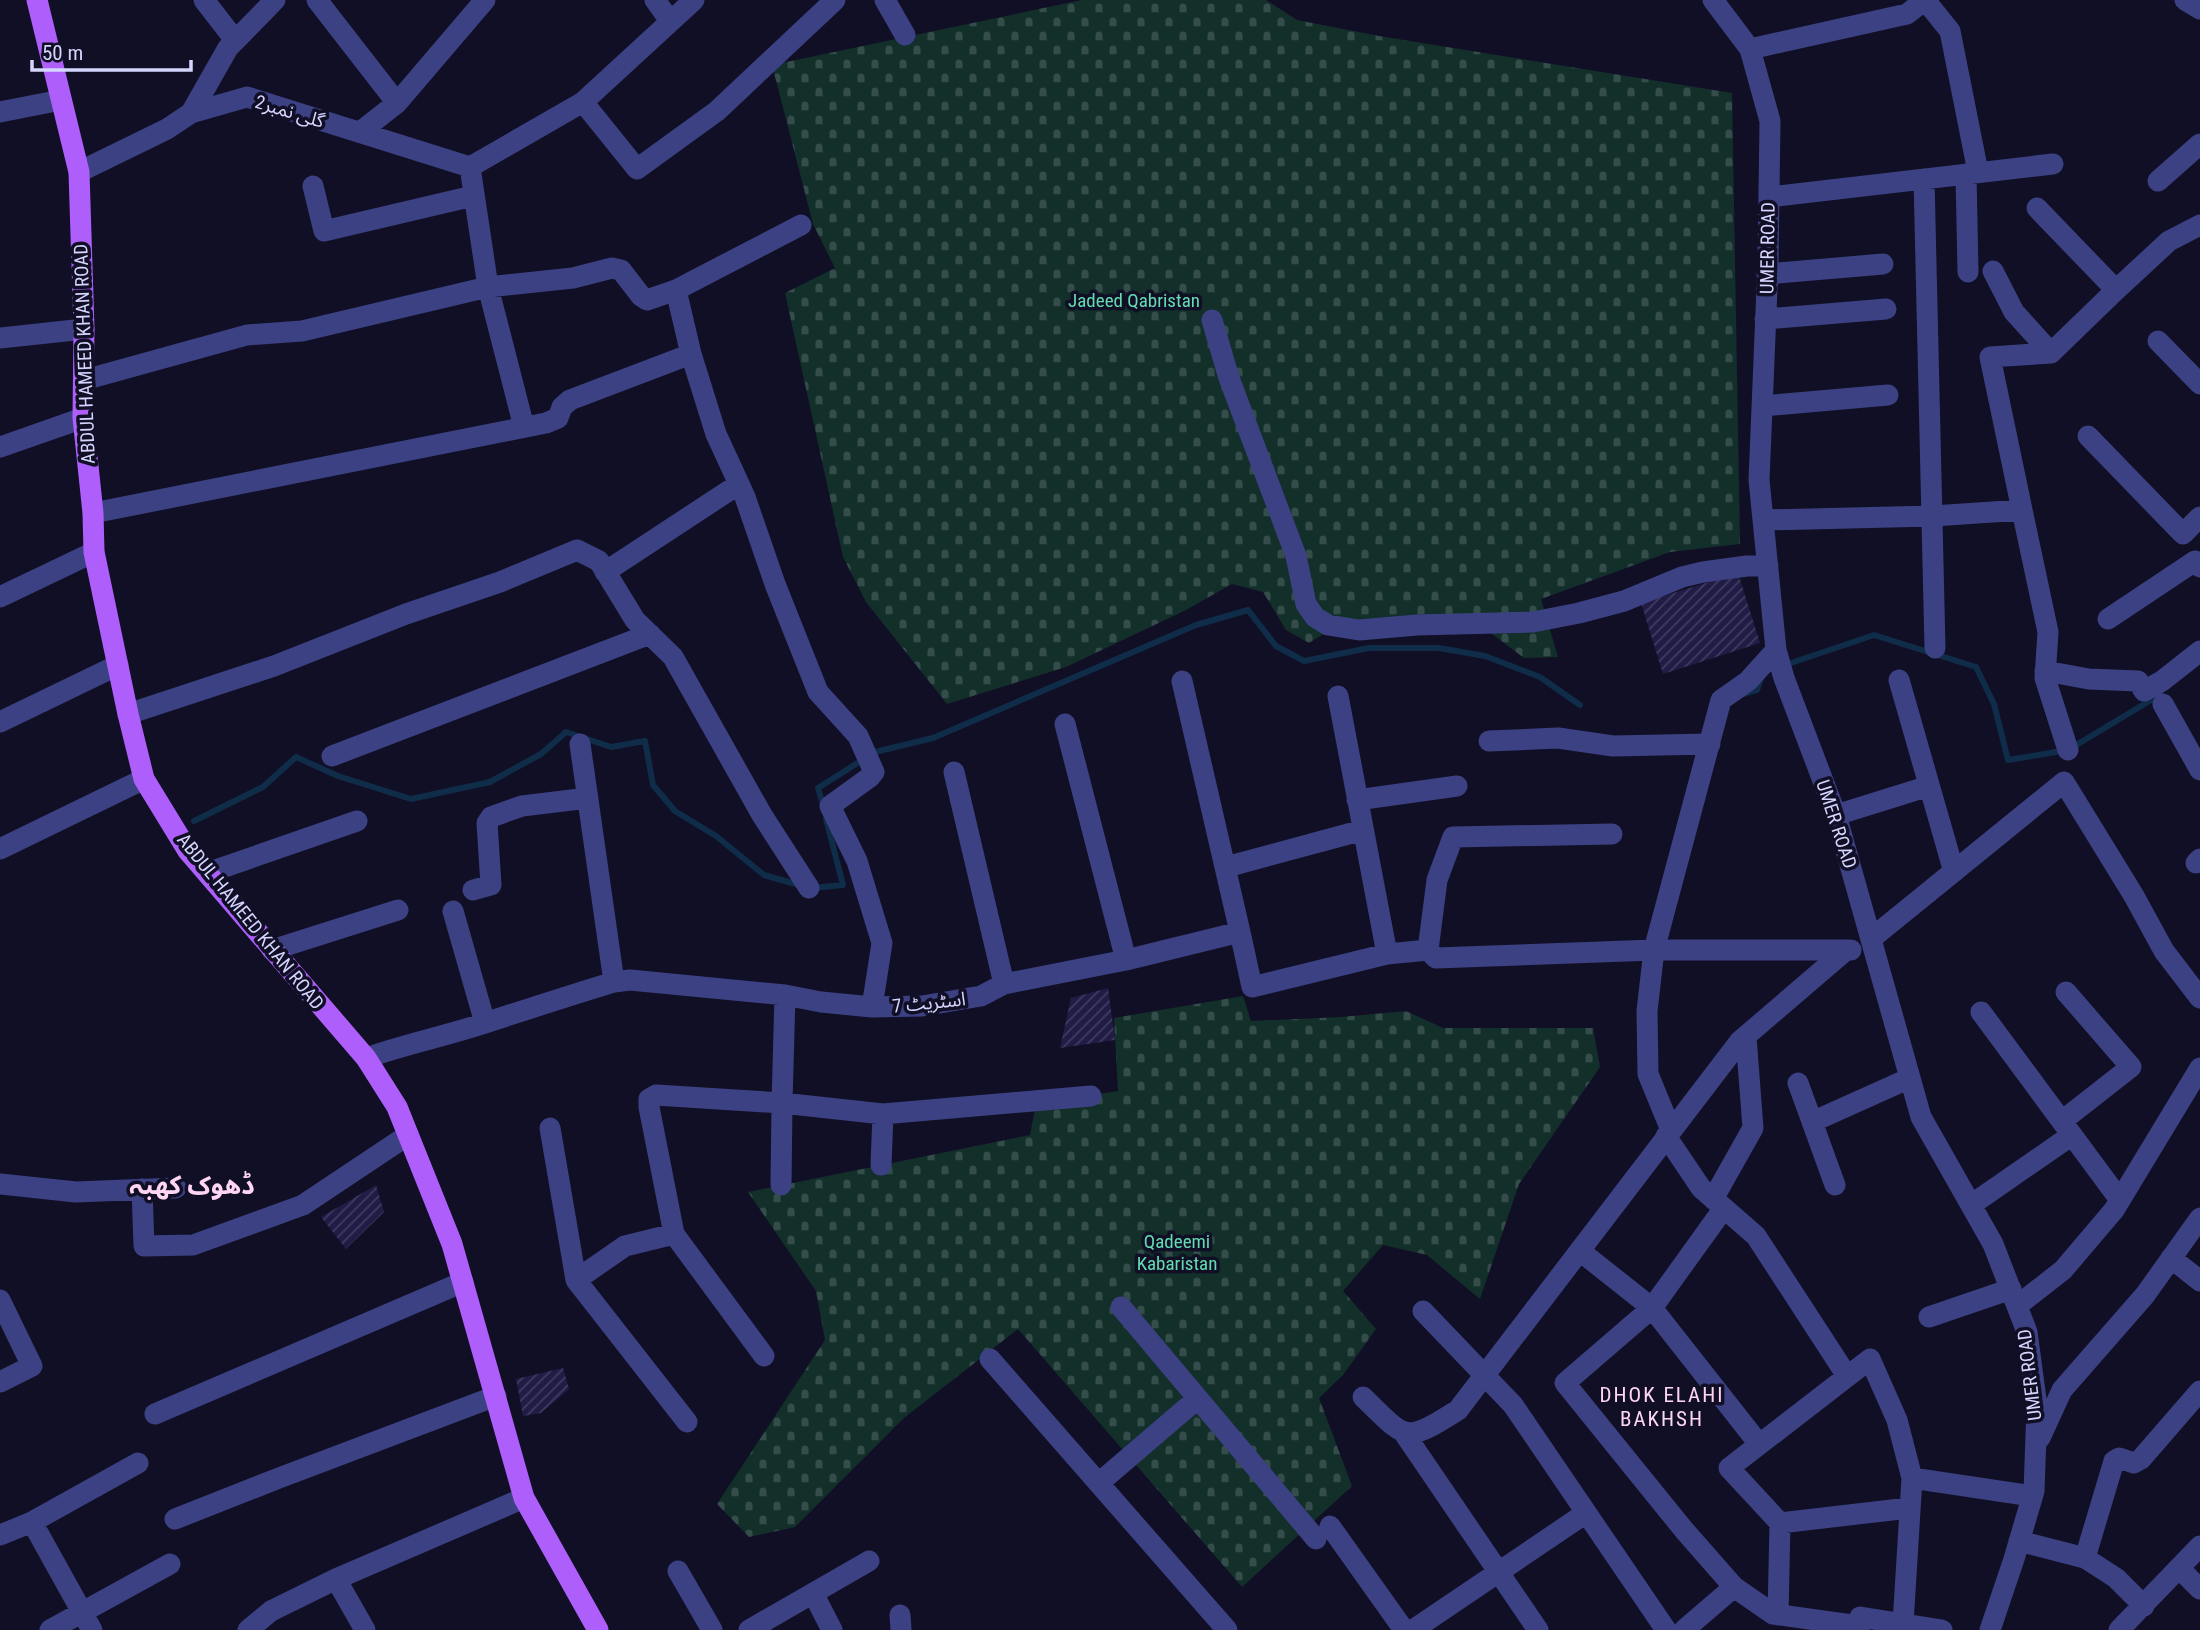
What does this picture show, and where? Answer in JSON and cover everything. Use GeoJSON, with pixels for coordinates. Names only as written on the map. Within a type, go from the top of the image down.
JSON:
{"type":"FeatureCollection","features":[{"type":"Feature","properties":{"kind":"main road","name":"ABDUL HAMEED KHAN ROAD"},"geometry":{"type":"LineString","coordinates":[[37,0],[79,172],[84,329],[83,418],[93,513],[94,552],[144,779],[188,851],[366,1058],[397,1107],[452,1244],[524,1498],[598,1630]]}},
{"type":"Feature","properties":{"kind":"street"},"geometry":{"type":"LineString","coordinates":[[204,0],[235,40]]}},
{"type":"Feature","properties":{"kind":"street"},"geometry":{"type":"LineString","coordinates":[[191,113],[228,48],[275,0]]}},
{"type":"Feature","properties":{"kind":"street"},"geometry":{"type":"LineString","coordinates":[[317,0],[397,103]]}},
{"type":"Feature","properties":{"kind":"street"},"geometry":{"type":"LineString","coordinates":[[360,132],[397,103],[485,0]]}},
{"type":"Feature","properties":{"kind":"street"},"geometry":{"type":"LineString","coordinates":[[655,0],[670,21]]}},
{"type":"Feature","properties":{"kind":"street"},"geometry":{"type":"LineString","coordinates":[[524,427],[488,287],[470,167],[583,102],[694,0]]}},
{"type":"Feature","properties":{"kind":"street"},"geometry":{"type":"LineString","coordinates":[[583,102],[637,169],[717,111],[835,0]]}},
{"type":"Feature","properties":{"kind":"street"},"geometry":{"type":"LineString","coordinates":[[885,0],[905,35]]}},
{"type":"Feature","properties":{"kind":"street","name":"UMER ROAD"},"geometry":{"type":"LineString","coordinates":[[1713,0],[1750,49],[1770,121],[1759,480],[1776,650],[1836,815],[1921,1117],[1993,1244],[2027,1332],[2036,1407],[2032,1496],[1990,1630]]}},
{"type":"Feature","properties":{"kind":"street"},"geometry":{"type":"LineString","coordinates":[[1750,49],[1925,0],[1950,31],[1972,173],[1968,272]]}},
{"type":"Feature","properties":{"kind":"street"},"geometry":{"type":"LineString","coordinates":[[2185,0],[2200,9]]}},
{"type":"Feature","properties":{"kind":"street","name":"گلی نمبر2"},"geometry":{"type":"LineString","coordinates":[[79,172],[167,129],[191,113],[247,97],[470,167]]}},
{"type":"Feature","properties":{"kind":"street"},"geometry":{"type":"LineString","coordinates":[[0,112],[61,100]]}},
{"type":"Feature","properties":{"kind":"street"},"geometry":{"type":"LineString","coordinates":[[2158,181],[2200,144]]}},
{"type":"Feature","properties":{"kind":"street"},"geometry":{"type":"LineString","coordinates":[[1769,197],[2053,164]]}},
{"type":"Feature","properties":{"kind":"street"},"geometry":{"type":"LineString","coordinates":[[1924,179],[1935,648]]}},
{"type":"Feature","properties":{"kind":"street"},"geometry":{"type":"LineString","coordinates":[[313,186],[324,230],[473,196]]}},
{"type":"Feature","properties":{"kind":"street"},"geometry":{"type":"LineString","coordinates":[[2037,208],[2116,290]]}},
{"type":"Feature","properties":{"kind":"street"},"geometry":{"type":"LineString","coordinates":[[84,380],[247,335],[302,331],[488,287],[573,278],[612,268],[621,270],[647,300],[676,289],[801,225]]}},
{"type":"Feature","properties":{"kind":"street"},"geometry":{"type":"LineString","coordinates":[[2068,750],[2045,678],[2048,632],[1990,356],[2051,353],[2169,241],[2200,225]]}},
{"type":"Feature","properties":{"kind":"street"},"geometry":{"type":"LineString","coordinates":[[1767,274],[1884,264]]}},
{"type":"Feature","properties":{"kind":"street"},"geometry":{"type":"LineString","coordinates":[[1993,271],[2014,312],[2051,353]]}},
{"type":"Feature","properties":{"kind":"street"},"geometry":{"type":"LineString","coordinates":[[676,289],[691,354],[716,435],[739,484],[818,692],[858,736],[874,772],[830,806],[857,861],[882,943],[872,1007]]}},
{"type":"Feature","properties":{"kind":"street"},"geometry":{"type":"LineString","coordinates":[[1765,319],[1886,309]]}},
{"type":"Feature","properties":{"kind":"street"},"geometry":{"type":"LineString","coordinates":[[1212,320],[1229,378],[1296,556],[1306,604],[1315,617],[1328,625],[1359,630],[1416,625],[1532,622],[1624,601],[1703,572],[1768,566]]}},
{"type":"Feature","properties":{"kind":"street"},"geometry":{"type":"LineString","coordinates":[[0,338],[84,329]]}},
{"type":"Feature","properties":{"kind":"street"},"geometry":{"type":"LineString","coordinates":[[2158,341],[2200,384]]}},
{"type":"Feature","properties":{"kind":"street"},"geometry":{"type":"LineString","coordinates":[[93,513],[553,421],[570,400],[691,354]]}},
{"type":"Feature","properties":{"kind":"street"},"geometry":{"type":"LineString","coordinates":[[1762,406],[1888,395]]}},
{"type":"Feature","properties":{"kind":"street"},"geometry":{"type":"LineString","coordinates":[[0,447],[83,418]]}},
{"type":"Feature","properties":{"kind":"street"},"geometry":{"type":"LineString","coordinates":[[2088,436],[2183,534],[2200,517]]}},
{"type":"Feature","properties":{"kind":"street"},"geometry":{"type":"LineString","coordinates":[[605,572],[739,484]]}},
{"type":"Feature","properties":{"kind":"street"},"geometry":{"type":"LineString","coordinates":[[1763,520],[1933,516],[2022,510]]}},
{"type":"Feature","properties":{"kind":"street"},"geometry":{"type":"LineString","coordinates":[[128,714],[274,666],[406,614],[500,582],[577,550],[599,561],[635,620],[673,657],[762,816],[809,888]]}},
{"type":"Feature","properties":{"kind":"street"},"geometry":{"type":"LineString","coordinates":[[0,597],[94,552]]}},
{"type":"Feature","properties":{"kind":"street"},"geometry":{"type":"LineString","coordinates":[[2108,619],[2195,561],[2200,567]]}},
{"type":"Feature","properties":{"kind":"street"},"geometry":{"type":"LineString","coordinates":[[332,756],[650,634]]}},
{"type":"Feature","properties":{"kind":"street"},"geometry":{"type":"LineString","coordinates":[[1776,650],[1748,681],[1721,700],[1654,950],[1647,1011],[1648,1074],[1668,1133],[1701,1188],[1756,1236],[1847,1376]]}},
{"type":"Feature","properties":{"kind":"street"},"geometry":{"type":"LineString","coordinates":[[2045,671],[2089,679],[2138,681],[2144,691],[2162,681],[2200,651]]}},
{"type":"Feature","properties":{"kind":"street"},"geometry":{"type":"LineString","coordinates":[[0,722],[118,664]]}},
{"type":"Feature","properties":{"kind":"street"},"geometry":{"type":"LineString","coordinates":[[1899,680],[1954,872]]}},
{"type":"Feature","properties":{"kind":"street"},"geometry":{"type":"LineString","coordinates":[[1182,681],[1252,987],[1387,954],[1428,950]]}},
{"type":"Feature","properties":{"kind":"street"},"geometry":{"type":"LineString","coordinates":[[1338,696],[1387,954]]}},
{"type":"Feature","properties":{"kind":"street"},"geometry":{"type":"LineString","coordinates":[[2163,704],[2200,771]]}},
{"type":"Feature","properties":{"kind":"street"},"geometry":{"type":"LineString","coordinates":[[1065,724],[1126,960]]}},
{"type":"Feature","properties":{"kind":"street"},"geometry":{"type":"LineString","coordinates":[[1489,741],[1558,738],[1613,746],[1710,744]]}},
{"type":"Feature","properties":{"kind":"street"},"geometry":{"type":"LineString","coordinates":[[580,744],[614,982]]}},
{"type":"Feature","properties":{"kind":"street"},"geometry":{"type":"LineString","coordinates":[[954,772],[1004,984]]}},
{"type":"Feature","properties":{"kind":"street"},"geometry":{"type":"LineString","coordinates":[[0,849],[144,779]]}},
{"type":"Feature","properties":{"kind":"street"},"geometry":{"type":"LineString","coordinates":[[1428,950],[1436,958],[1654,950],[1846,951],[1874,944],[1954,872],[2064,782],[2134,895],[2164,951],[2200,999]]}},
{"type":"Feature","properties":{"kind":"street"},"geometry":{"type":"LineString","coordinates":[[1357,800],[1457,786]]}},
{"type":"Feature","properties":{"kind":"street"},"geometry":{"type":"LineString","coordinates":[[1836,815],[1929,786]]}},
{"type":"Feature","properties":{"kind":"street"},"geometry":{"type":"LineString","coordinates":[[473,890],[491,886],[488,819],[522,806],[588,798]]}},
{"type":"Feature","properties":{"kind":"street"},"geometry":{"type":"LineString","coordinates":[[207,873],[357,821]]}},
{"type":"Feature","properties":{"kind":"street"},"geometry":{"type":"LineString","coordinates":[[1226,867],[1363,830]]}},
{"type":"Feature","properties":{"kind":"street"},"geometry":{"type":"LineString","coordinates":[[1428,950],[1437,880],[1453,837],[1612,834]]}},
{"type":"Feature","properties":{"kind":"street"},"geometry":{"type":"LineString","coordinates":[[272,950],[398,910]]}},
{"type":"Feature","properties":{"kind":"street"},"geometry":{"type":"LineString","coordinates":[[453,911],[485,1023]]}},
{"type":"Feature","properties":{"kind":"street","name":"اسٹریٹ 7"},"geometry":{"type":"LineString","coordinates":[[366,1058],[614,982],[629,980],[785,995],[872,1007],[922,1006],[981,996],[1004,984],[1126,960],[1240,932]]}},
{"type":"Feature","properties":{"kind":"street"},"geometry":{"type":"LineString","coordinates":[[1404,1433],[1422,1432],[1458,1410],[1668,1133],[1746,1037],[1846,951]]}},
{"type":"Feature","properties":{"kind":"street"},"geometry":{"type":"LineString","coordinates":[[1971,1205],[2067,1128],[2131,1066],[2066,992]]}},
{"type":"Feature","properties":{"kind":"street"},"geometry":{"type":"LineString","coordinates":[[781,1185],[785,995]]}},
{"type":"Feature","properties":{"kind":"street"},"geometry":{"type":"LineString","coordinates":[[1981,1012],[2120,1200]]}},
{"type":"Feature","properties":{"kind":"street"},"geometry":{"type":"LineString","coordinates":[[1746,1037],[1753,1128],[1718,1203],[1652,1308],[1565,1383],[1684,1530],[1734,1587],[1773,1614],[1859,1628],[1860,1617],[1942,1630]]}},
{"type":"Feature","properties":{"kind":"street"},"geometry":{"type":"LineString","coordinates":[[1929,1317],[2014,1297],[2063,1270],[2120,1200],[2200,1068]]}},
{"type":"Feature","properties":{"kind":"street"},"geometry":{"type":"LineString","coordinates":[[1812,1122],[1910,1078]]}},
{"type":"Feature","properties":{"kind":"street"},"geometry":{"type":"LineString","coordinates":[[1798,1083],[1835,1185]]}},
{"type":"Feature","properties":{"kind":"street"},"geometry":{"type":"LineString","coordinates":[[764,1356],[674,1234],[649,1099],[656,1095],[782,1103],[883,1114],[1091,1096]]}},
{"type":"Feature","properties":{"kind":"street"},"geometry":{"type":"LineString","coordinates":[[880,1165],[883,1114]]}},
{"type":"Feature","properties":{"kind":"street"},"geometry":{"type":"LineString","coordinates":[[550,1128],[576,1280],[687,1422]]}},
{"type":"Feature","properties":{"kind":"street"},"geometry":{"type":"LineString","coordinates":[[142,1189],[144,1246],[192,1245],[303,1205],[408,1135]]}},
{"type":"Feature","properties":{"kind":"street"},"geometry":{"type":"LineString","coordinates":[[0,1184],[76,1192],[176,1188]]}},
{"type":"Feature","properties":{"kind":"street"},"geometry":{"type":"LineString","coordinates":[[2035,1449],[2062,1390],[2145,1295],[2200,1218]]}},
{"type":"Feature","properties":{"kind":"street"},"geometry":{"type":"LineString","coordinates":[[576,1280],[625,1246],[674,1234]]}},
{"type":"Feature","properties":{"kind":"street"},"geometry":{"type":"LineString","coordinates":[[1580,1251],[1652,1308],[1759,1444]]}},
{"type":"Feature","properties":{"kind":"street"},"geometry":{"type":"LineString","coordinates":[[2171,1258],[2200,1281]]}},
{"type":"Feature","properties":{"kind":"street"},"geometry":{"type":"LineString","coordinates":[[155,1414],[463,1282]]}},
{"type":"Feature","properties":{"kind":"street"},"geometry":{"type":"LineString","coordinates":[[0,1300],[32,1366],[0,1382]]}},
{"type":"Feature","properties":{"kind":"street"},"geometry":{"type":"LineString","coordinates":[[1121,1307],[1197,1399],[1323,1532],[1404,1630]]}},
{"type":"Feature","properties":{"kind":"street"},"geometry":{"type":"LineString","coordinates":[[1423,1311],[1513,1405],[1666,1630]]}},
{"type":"Feature","properties":{"kind":"street"},"geometry":{"type":"LineString","coordinates":[[990,1359],[1227,1630]]}},
{"type":"Feature","properties":{"kind":"street"},"geometry":{"type":"LineString","coordinates":[[1778,1615],[1780,1523],[1729,1468],[1870,1359],[1897,1420],[1912,1478],[1902,1624]]}},
{"type":"Feature","properties":{"kind":"street"},"geometry":{"type":"LineString","coordinates":[[2085,1558],[2114,1461],[2119,1458],[2134,1463],[2141,1459],[2200,1391]]}},
{"type":"Feature","properties":{"kind":"street"},"geometry":{"type":"LineString","coordinates":[[175,1519],[496,1396]]}},
{"type":"Feature","properties":{"kind":"street"},"geometry":{"type":"LineString","coordinates":[[1363,1397],[1404,1433],[1538,1630]]}},
{"type":"Feature","properties":{"kind":"street"},"geometry":{"type":"LineString","coordinates":[[1099,1483],[1197,1399]]}},
{"type":"Feature","properties":{"kind":"street"},"geometry":{"type":"LineString","coordinates":[[0,1535],[32,1522],[138,1463]]}},
{"type":"Feature","properties":{"kind":"street"},"geometry":{"type":"LineString","coordinates":[[1912,1478],[2032,1496]]}},
{"type":"Feature","properties":{"kind":"street"},"geometry":{"type":"LineString","coordinates":[[248,1630],[271,1611],[336,1579],[524,1498]]}},
{"type":"Feature","properties":{"kind":"street"},"geometry":{"type":"LineString","coordinates":[[1780,1523],[1909,1508]]}},
{"type":"Feature","properties":{"kind":"street"},"geometry":{"type":"LineString","coordinates":[[1413,1630],[1586,1513]]}},
{"type":"Feature","properties":{"kind":"street"},"geometry":{"type":"LineString","coordinates":[[32,1522],[87,1621]]}},
{"type":"Feature","properties":{"kind":"street"},"geometry":{"type":"LineString","coordinates":[[2019,1541],[2085,1558],[2116,1578],[2144,1606]]}},
{"type":"Feature","properties":{"kind":"street"},"geometry":{"type":"LineString","coordinates":[[2119,1630],[2200,1546]]}},
{"type":"Feature","properties":{"kind":"street"},"geometry":{"type":"LineString","coordinates":[[749,1630],[869,1561]]}},
{"type":"Feature","properties":{"kind":"street"},"geometry":{"type":"LineString","coordinates":[[50,1630],[87,1621],[170,1564]]}},
{"type":"Feature","properties":{"kind":"street"},"geometry":{"type":"LineString","coordinates":[[2179,1568],[2200,1589]]}},
{"type":"Feature","properties":{"kind":"street"},"geometry":{"type":"LineString","coordinates":[[678,1571],[712,1630]]}},
{"type":"Feature","properties":{"kind":"street"},"geometry":{"type":"LineString","coordinates":[[336,1579],[365,1630]]}},
{"type":"Feature","properties":{"kind":"street"},"geometry":{"type":"LineString","coordinates":[[1684,1630],[1734,1587]]}},
{"type":"Feature","properties":{"kind":"street"},"geometry":{"type":"LineString","coordinates":[[813,1593],[832,1630]]}},
{"type":"Feature","properties":{"kind":"green space","name":"Jadeed Qabristan"},"geometry":{"type":"Polygon","coordinates":[[[1082,0],[1266,0],[1297,20],[1379,36],[1732,93],[1740,544],[1670,552],[1541,599],[1558,657],[1524,658],[1483,627],[1340,624],[1309,643],[1286,630],[1263,592],[1232,584],[1186,610],[1066,667],[947,704],[866,602],[843,557],[785,293],[835,268],[813,224],[772,65],[1082,0]]]}},
{"type":"Feature","properties":{"kind":"green space","name":"Qadeemi Kabaristan"},"geometry":{"type":"Polygon","coordinates":[[[1243,996],[1251,1021],[1406,1011],[1443,1028],[1593,1028],[1600,1067],[1519,1184],[1480,1299],[1427,1255],[1383,1245],[1343,1291],[1376,1329],[1343,1375],[1319,1398],[1352,1486],[1242,1587],[1018,1329],[904,1418],[795,1527],[749,1537],[717,1504],[825,1340],[816,1291],[748,1192],[1030,1135],[1036,1104],[1118,1091],[1114,1018],[1243,996]]]}},
{"type":"Feature","properties":{"kind":"building"},"geometry":{"type":"Polygon","coordinates":[[[1738,573],[1760,643],[1663,674],[1641,603],[1738,573]]]}},
{"type":"Feature","properties":{"kind":"building"},"geometry":{"type":"Polygon","coordinates":[[[1108,988],[1115,1040],[1060,1048],[1071,998],[1108,988]]]}},
{"type":"Feature","properties":{"kind":"building"},"geometry":{"type":"Polygon","coordinates":[[[376,1185],[384,1212],[346,1249],[321,1217],[376,1185]]]}},
{"type":"Feature","properties":{"kind":"building"},"geometry":{"type":"Polygon","coordinates":[[[563,1368],[569,1389],[541,1413],[523,1416],[516,1379],[563,1368]]]}},
{"type":"Feature","properties":{"kind":"waterway"},"geometry":{"type":"LineString","coordinates":[[823,805],[818,788],[875,752],[933,738],[1196,625],[1248,610],[1276,646],[1304,661],[1369,648],[1439,648],[1485,656],[1540,677],[1580,705]]}},
{"type":"Feature","properties":{"kind":"waterway"},"geometry":{"type":"LineString","coordinates":[[1785,665],[1874,635],[1976,667],[1994,704],[2008,760],[2068,750],[2161,694]]}},
{"type":"Feature","properties":{"kind":"waterway"},"geometry":{"type":"LineString","coordinates":[[1744,694],[1757,690],[1761,678]]}},
{"type":"Feature","properties":{"kind":"waterway"},"geometry":{"type":"LineString","coordinates":[[194,821],[263,787],[296,757],[338,776],[411,799],[490,782],[541,754],[566,732],[611,747],[645,741],[653,785],[675,811],[716,836],[764,875],[799,885]]}},
{"type":"Feature","properties":{"kind":"waterway"},"geometry":{"type":"LineString","coordinates":[[813,888],[843,885],[826,819]]}},
{"type":"Feature","properties":{"kind":"district","name":"ڈھوک کھبہ"},"geometry":{"type":"Point","coordinates":[192,1185]}},
{"type":"Feature","properties":{"kind":"district","name":"DHOK ELAHI BAKHSH"},"geometry":{"type":"Point","coordinates":[1662,1407]}}]}
